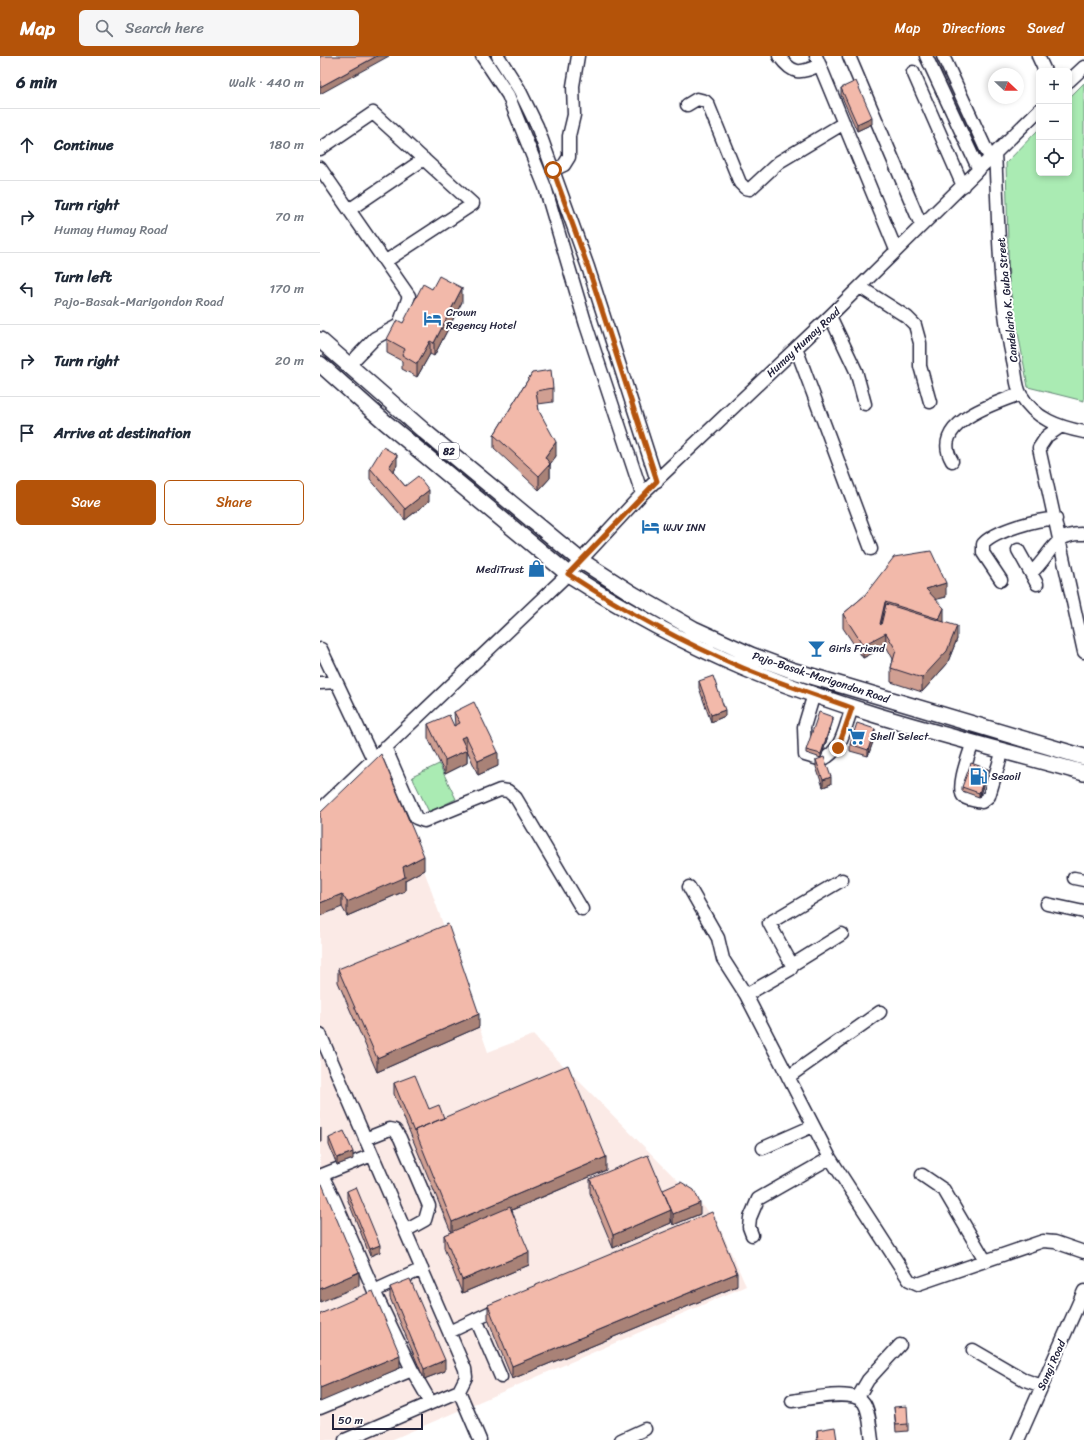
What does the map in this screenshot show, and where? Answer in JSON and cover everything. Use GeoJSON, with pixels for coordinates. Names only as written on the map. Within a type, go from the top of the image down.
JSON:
{"type":"FeatureCollection","features":[{"type":"Feature","properties":{"kind":"main road","name":"Pajo-Basak-Marigondon Road"},"geometry":{"type":"LineString","coordinates":[[320,340],[424,431],[580,560],[664,613],[751,655],[831,682],[1084,757]]}},
{"type":"Feature","properties":{"kind":"main road","name":"Pajo-Basak-Marigondon Road"},"geometry":{"type":"LineString","coordinates":[[320,364],[385,422],[568,574],[600,595],[688,642],[743,668],[852,708],[1084,773]]}},
{"type":"Feature","properties":{"kind":"street"},"geometry":{"type":"LineString","coordinates":[[482,56],[508,95],[545,187],[586,325],[642,494]]}},
{"type":"Feature","properties":{"kind":"street"},"geometry":{"type":"LineString","coordinates":[[498,56],[519,89],[537,126],[605,319],[657,481]]}},
{"type":"Feature","properties":{"kind":"street"},"geometry":{"type":"LineString","coordinates":[[553,170],[564,165],[569,157],[569,136],[574,115],[572,86],[578,56]]}},
{"type":"Feature","properties":{"kind":"street"},"geometry":{"type":"LineString","coordinates":[[779,56],[792,70],[798,72],[805,71],[818,60],[896,250]]}},
{"type":"Feature","properties":{"kind":"street"},"geometry":{"type":"LineString","coordinates":[[849,56],[922,225]]}},
{"type":"Feature","properties":{"kind":"street"},"geometry":{"type":"LineString","coordinates":[[926,56],[979,170]]}},
{"type":"Feature","properties":{"kind":"street"},"geometry":{"type":"LineString","coordinates":[[942,56],[993,156]]}},
{"type":"Feature","properties":{"kind":"street"},"geometry":{"type":"LineString","coordinates":[[1038,56],[1044,68]]}},
{"type":"Feature","properties":{"kind":"street"},"geometry":{"type":"LineString","coordinates":[[1072,78],[1084,67]]}},
{"type":"Feature","properties":{"kind":"street"},"geometry":{"type":"LineString","coordinates":[[913,72],[963,186]]}},
{"type":"Feature","properties":{"kind":"street"},"geometry":{"type":"LineString","coordinates":[[687,105],[697,99],[705,101],[708,104],[740,183],[745,188],[750,189],[779,162],[844,123]]}},
{"type":"Feature","properties":{"kind":"street"},"geometry":{"type":"LineString","coordinates":[[320,150],[373,113],[473,204],[386,261]]}},
{"type":"Feature","properties":{"kind":"street","name":"Humay Humay Road"},"geometry":{"type":"LineString","coordinates":[[320,810],[568,574],[642,494],[860,287],[1036,113]]}},
{"type":"Feature","properties":{"kind":"street","name":"Candelario K. Guba Street"},"geometry":{"type":"LineString","coordinates":[[993,156],[1002,275],[1010,348],[1020,394],[1030,408],[1042,418],[1060,427],[1084,432]]}},
{"type":"Feature","properties":{"kind":"street"},"geometry":{"type":"LineString","coordinates":[[349,210],[424,159]]}},
{"type":"Feature","properties":{"kind":"street"},"geometry":{"type":"LineString","coordinates":[[320,168],[409,296],[399,325],[375,338],[349,365]]}},
{"type":"Feature","properties":{"kind":"street"},"geometry":{"type":"LineString","coordinates":[[860,287],[907,317],[915,325],[920,343],[920,366],[930,402]]}},
{"type":"Feature","properties":{"kind":"street"},"geometry":{"type":"LineString","coordinates":[[830,316],[856,371],[865,404]]}},
{"type":"Feature","properties":{"kind":"street"},"geometry":{"type":"LineString","coordinates":[[586,325],[605,319]]}},
{"type":"Feature","properties":{"kind":"street"},"geometry":{"type":"LineString","coordinates":[[796,348],[871,549]]}},
{"type":"Feature","properties":{"kind":"street"},"geometry":{"type":"LineString","coordinates":[[952,461],[947,449],[949,440],[962,420],[974,412],[1020,394]]}},
{"type":"Feature","properties":{"kind":"street"},"geometry":{"type":"LineString","coordinates":[[1060,427],[1047,436],[1039,448],[1056,519],[1084,652]]}},
{"type":"Feature","properties":{"kind":"street"},"geometry":{"type":"LineString","coordinates":[[1001,580],[983,553],[983,544],[992,537],[1036,520],[1056,519]]}},
{"type":"Feature","properties":{"kind":"street"},"geometry":{"type":"LineString","coordinates":[[1018,550],[1034,579],[1060,538],[1074,533],[1084,534]]}},
{"type":"Feature","properties":{"kind":"street"},"geometry":{"type":"LineString","coordinates":[[321,649],[373,759]]}},
{"type":"Feature","properties":{"kind":"street"},"geometry":{"type":"LineString","coordinates":[[320,683],[336,682]]}},
{"type":"Feature","properties":{"kind":"street"},"geometry":{"type":"LineString","coordinates":[[814,694],[804,727],[805,755],[811,758],[822,760],[832,755],[838,748],[852,708]]}},
{"type":"Feature","properties":{"kind":"street"},"geometry":{"type":"LineString","coordinates":[[973,742],[962,779],[961,793],[964,797],[976,801],[982,802],[989,796],[1003,750]]}},
{"type":"Feature","properties":{"kind":"street"},"geometry":{"type":"LineString","coordinates":[[385,747],[416,818],[424,821],[500,790],[508,791],[516,798],[582,909]]}},
{"type":"Feature","properties":{"kind":"street"},"geometry":{"type":"LineString","coordinates":[[792,965],[770,923],[842,880]]}},
{"type":"Feature","properties":{"kind":"street"},"geometry":{"type":"LineString","coordinates":[[688,887],[718,938],[723,959],[746,996],[830,1158],[909,1280],[918,1284],[985,1260],[1050,1240],[1084,1252]]}},
{"type":"Feature","properties":{"kind":"street"},"geometry":{"type":"LineString","coordinates":[[1047,904],[1084,912]]}},
{"type":"Feature","properties":{"kind":"street"},"geometry":{"type":"LineString","coordinates":[[746,996],[791,969],[792,965],[842,934]]}},
{"type":"Feature","properties":{"kind":"street"},"geometry":{"type":"LineString","coordinates":[[788,1077],[838,1044],[880,1012]]}},
{"type":"Feature","properties":{"kind":"street"},"geometry":{"type":"LineString","coordinates":[[320,1034],[465,1369],[466,1377],[459,1391],[345,1440]]}},
{"type":"Feature","properties":{"kind":"street"},"geometry":{"type":"LineString","coordinates":[[763,1148],[813,1126]]}},
{"type":"Feature","properties":{"kind":"street"},"geometry":{"type":"LineString","coordinates":[[366,1139],[390,1129],[395,1130],[400,1138],[428,1206],[425,1220],[405,1231]]}},
{"type":"Feature","properties":{"kind":"street"},"geometry":{"type":"LineString","coordinates":[[372,1154],[321,1176],[412,1370],[431,1403]]}},
{"type":"Feature","properties":{"kind":"street"},"geometry":{"type":"LineString","coordinates":[[752,1235],[749,1227],[750,1218],[758,1199],[830,1158]]}},
{"type":"Feature","properties":{"kind":"street"},"geometry":{"type":"LineString","coordinates":[[922,1175],[944,1190],[985,1260]]}},
{"type":"Feature","properties":{"kind":"street"},"geometry":{"type":"LineString","coordinates":[[374,1291],[422,1269]]}},
{"type":"Feature","properties":{"kind":"street","name":"Sangi Road"},"geometry":{"type":"LineString","coordinates":[[1018,1440],[1084,1291]]}},
{"type":"Feature","properties":{"kind":"street"},"geometry":{"type":"LineString","coordinates":[[448,1332],[512,1303]]}},
{"type":"Feature","properties":{"kind":"street"},"geometry":{"type":"LineString","coordinates":[[476,1319],[501,1377]]}},
{"type":"Feature","properties":{"kind":"street"},"geometry":{"type":"LineString","coordinates":[[858,1397],[868,1380],[900,1345]]}},
{"type":"Feature","properties":{"kind":"street"},"geometry":{"type":"LineString","coordinates":[[973,1350],[1024,1380],[1042,1386]]}},
{"type":"Feature","properties":{"kind":"street"},"geometry":{"type":"LineString","coordinates":[[320,1408],[412,1370]]}},
{"type":"Feature","properties":{"kind":"street"},"geometry":{"type":"LineString","coordinates":[[459,1391],[480,1440]]}},
{"type":"Feature","properties":{"kind":"street"},"geometry":{"type":"LineString","coordinates":[[792,1401],[848,1394],[858,1397],[865,1407],[872,1440]]}},
{"type":"Feature","properties":{"kind":"street"},"geometry":{"type":"LineString","coordinates":[[621,1440],[644,1429]]}},
{"type":"Feature","properties":{"kind":"shaded area"},"geometry":{"type":"Polygon","coordinates":[[[405,816],[488,1052],[533,1035],[716,1219],[746,1286],[391,1440],[320,1440],[320,818],[405,816]]]}},
{"type":"Feature","properties":{"kind":"green space"},"geometry":{"type":"Polygon","coordinates":[[[1084,83],[1084,401],[1028,387],[1009,283],[1006,163],[1036,132],[1036,176],[1072,176],[1072,95],[1084,83]]]}},
{"type":"Feature","properties":{"kind":"green space"},"geometry":{"type":"Polygon","coordinates":[[[439,764],[456,799],[429,812],[412,777],[439,764]]]}},
{"type":"Feature","properties":{"kind":"building"},"geometry":{"type":"Polygon","coordinates":[[[320,56],[377,56],[320,87],[320,56]]]}},
{"type":"Feature","properties":{"kind":"building"},"geometry":{"type":"Polygon","coordinates":[[[856,81],[872,117],[857,124],[841,88],[856,81]]]}},
{"type":"Feature","properties":{"kind":"building","name":"Crown Regency Hotel"},"geometry":{"type":"Polygon","coordinates":[[[439,276],[462,288],[434,343],[430,341],[417,364],[402,355],[405,349],[387,339],[397,320],[403,323],[423,284],[432,289],[439,276]]]}},
{"type":"Feature","properties":{"kind":"building"},"geometry":{"type":"Polygon","coordinates":[[[551,370],[553,388],[536,391],[539,411],[556,442],[545,457],[550,464],[539,476],[494,435],[532,373],[551,370]]]}},
{"type":"Feature","properties":{"kind":"building"},"geometry":{"type":"Polygon","coordinates":[[[383,447],[397,455],[389,467],[405,486],[418,476],[429,490],[405,509],[370,468],[383,447]]]}},
{"type":"Feature","properties":{"kind":"building"},"geometry":{"type":"Polygon","coordinates":[[[931,551],[946,583],[926,589],[944,608],[939,619],[885,602],[880,624],[881,625],[886,604],[957,626],[947,651],[922,678],[891,668],[896,650],[886,633],[863,645],[843,614],[864,596],[894,557],[931,551]]]}},
{"type":"Feature","properties":{"kind":"building"},"geometry":{"type":"Polygon","coordinates":[[[713,676],[725,710],[711,715],[699,681],[713,676]]]}},
{"type":"Feature","properties":{"kind":"building"},"geometry":{"type":"Polygon","coordinates":[[[474,702],[498,752],[478,761],[466,736],[461,738],[467,750],[445,760],[428,724],[449,715],[454,726],[460,723],[454,712],[474,702]]]}},
{"type":"Feature","properties":{"kind":"building"},"geometry":{"type":"Polygon","coordinates":[[[819,712],[833,717],[821,754],[806,750],[819,712]]]}},
{"type":"Feature","properties":{"kind":"building"},"geometry":{"type":"Polygon","coordinates":[[[857,723],[875,729],[868,750],[850,744],[857,723]]]}},
{"type":"Feature","properties":{"kind":"building"},"geometry":{"type":"Polygon","coordinates":[[[381,754],[424,856],[403,867],[405,877],[347,902],[342,894],[320,903],[320,813],[381,754]]]}},
{"type":"Feature","properties":{"kind":"building"},"geometry":{"type":"Polygon","coordinates":[[[824,757],[831,777],[823,780],[816,760],[824,757]]]}},
{"type":"Feature","properties":{"kind":"building"},"geometry":{"type":"Polygon","coordinates":[[[971,763],[988,769],[979,793],[962,787],[971,763]]]}},
{"type":"Feature","properties":{"kind":"building"},"geometry":{"type":"Polygon","coordinates":[[[448,924],[479,1014],[377,1058],[338,969],[448,924]]]}},
{"type":"Feature","properties":{"kind":"building"},"geometry":{"type":"Polygon","coordinates":[[[568,1065],[606,1157],[452,1222],[415,1130],[568,1065]]]}},
{"type":"Feature","properties":{"kind":"building"},"geometry":{"type":"Polygon","coordinates":[[[415,1075],[429,1109],[439,1105],[444,1118],[415,1130],[414,1132],[394,1083],[415,1075]]]}},
{"type":"Feature","properties":{"kind":"building"},"geometry":{"type":"Polygon","coordinates":[[[344,1131],[353,1152],[337,1158],[329,1138],[344,1131]]]}},
{"type":"Feature","properties":{"kind":"building"},"geometry":{"type":"Polygon","coordinates":[[[648,1155],[671,1210],[613,1235],[590,1179],[648,1155]]]}},
{"type":"Feature","properties":{"kind":"building"},"geometry":{"type":"Polygon","coordinates":[[[681,1182],[694,1190],[700,1203],[673,1214],[663,1190],[681,1182]]]}},
{"type":"Feature","properties":{"kind":"building"},"geometry":{"type":"Polygon","coordinates":[[[322,1184],[359,1272],[320,1289],[320,1185],[322,1184]]]}},
{"type":"Feature","properties":{"kind":"building"},"geometry":{"type":"Polygon","coordinates":[[[356,1187],[380,1245],[370,1249],[347,1191],[356,1187]]]}},
{"type":"Feature","properties":{"kind":"building"},"geometry":{"type":"Polygon","coordinates":[[[510,1207],[529,1252],[462,1280],[444,1235],[510,1207]]]}},
{"type":"Feature","properties":{"kind":"building"},"geometry":{"type":"Polygon","coordinates":[[[712,1212],[737,1273],[512,1366],[488,1305],[712,1212]]]}},
{"type":"Feature","properties":{"kind":"building"},"geometry":{"type":"Polygon","coordinates":[[[410,1279],[445,1360],[424,1369],[390,1287],[410,1279]]]}},
{"type":"Feature","properties":{"kind":"building"},"geometry":{"type":"Polygon","coordinates":[[[373,1291],[400,1355],[320,1388],[320,1314],[373,1291]]]}},
{"type":"Feature","properties":{"kind":"building"},"geometry":{"type":"Polygon","coordinates":[[[907,1406],[908,1424],[896,1425],[894,1407],[907,1406]]]}},
{"type":"Feature","properties":{"kind":"building"},"geometry":{"type":"Polygon","coordinates":[[[835,1427],[837,1440],[818,1440],[817,1430],[835,1427]]]}},
{"type":"Feature","properties":{"kind":"place","name":"Crown Regency Hotel"},"geometry":{"type":"Point","coordinates":[433,318]}},
{"type":"Feature","properties":{"kind":"place","name":"WJV INN"},"geometry":{"type":"Point","coordinates":[650,527]}},
{"type":"Feature","properties":{"kind":"place","name":"MediTrust"},"geometry":{"type":"Point","coordinates":[537,569]}},
{"type":"Feature","properties":{"kind":"place","name":"Girls Friend"},"geometry":{"type":"Point","coordinates":[816,648]}},
{"type":"Feature","properties":{"kind":"place","name":"Shell Select"},"geometry":{"type":"Point","coordinates":[857,736]}},
{"type":"Feature","properties":{"kind":"place","name":"Seaoil"},"geometry":{"type":"Point","coordinates":[978,776]}},
{"type":"Feature","properties":{"kind":"route"},"geometry":{"type":"LineString","coordinates":[[553,170],[588,267],[657,481],[642,494],[568,574],[600,595],[657,626],[743,668],[852,708],[838,748]]}}]}
